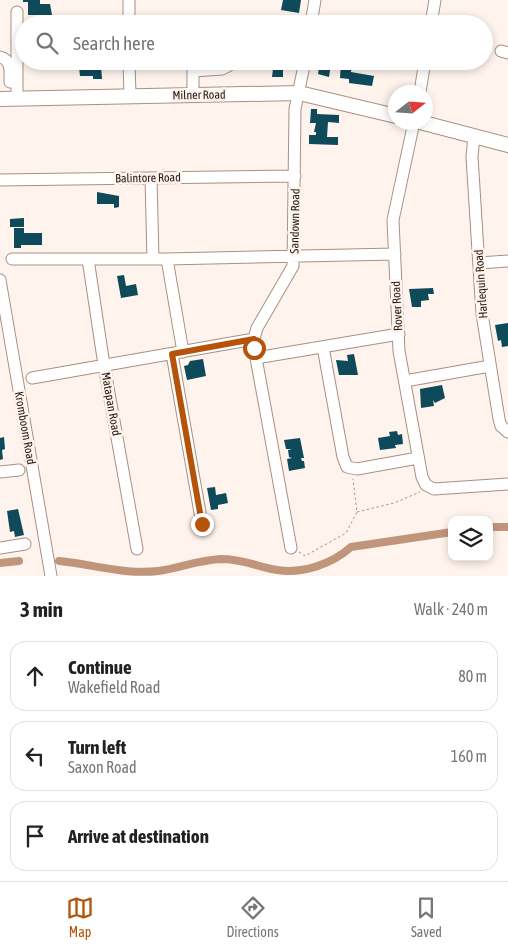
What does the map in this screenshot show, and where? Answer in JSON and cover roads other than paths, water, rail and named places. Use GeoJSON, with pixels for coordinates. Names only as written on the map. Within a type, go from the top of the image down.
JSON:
{"type":"FeatureCollection","features":[{"type":"Feature","properties":{"kind":"main road","name":"Milner Road"},"geometry":{"type":"LineString","coordinates":[[9,99],[299,93],[388,114]]}},
{"type":"Feature","properties":{"kind":"main road"},"geometry":{"type":"LineString","coordinates":[[433,125],[508,145]]}},
{"type":"Feature","properties":{"kind":"street"},"geometry":{"type":"LineString","coordinates":[[129,0],[129,15]]}},
{"type":"Feature","properties":{"kind":"street"},"geometry":{"type":"LineString","coordinates":[[312,15],[315,0]]}},
{"type":"Feature","properties":{"kind":"street"},"geometry":{"type":"LineString","coordinates":[[432,15],[435,0]]}},
{"type":"Feature","properties":{"kind":"street"},"geometry":{"type":"LineString","coordinates":[[9,99],[15,41]]}},
{"type":"Feature","properties":{"kind":"street"},"geometry":{"type":"LineString","coordinates":[[0,57],[4,58],[9,64],[9,99]]}},
{"type":"Feature","properties":{"kind":"street"},"geometry":{"type":"LineString","coordinates":[[130,70],[130,96]]}},
{"type":"Feature","properties":{"kind":"street"},"geometry":{"type":"LineString","coordinates":[[193,70],[193,95]]}},
{"type":"Feature","properties":{"kind":"street","name":"Sandown Road"},"geometry":{"type":"LineString","coordinates":[[291,548],[254,339],[263,315],[292,269],[294,256],[295,109],[303,70]]}},
{"type":"Feature","properties":{"kind":"street"},"geometry":{"type":"LineString","coordinates":[[421,85],[424,70]]}},
{"type":"Feature","properties":{"kind":"street","name":"Rover Road"},"geometry":{"type":"LineString","coordinates":[[412,130],[393,212],[399,351],[422,477],[429,488],[508,484]]}},
{"type":"Feature","properties":{"kind":"street","name":"Harlequin Road"},"geometry":{"type":"LineString","coordinates":[[474,136],[472,150],[482,314],[499,419],[506,431]]}},
{"type":"Feature","properties":{"kind":"street","name":"Balintore Road"},"geometry":{"type":"LineString","coordinates":[[0,180],[295,176]]}},
{"type":"Feature","properties":{"kind":"street"},"geometry":{"type":"LineString","coordinates":[[151,178],[153,259]]}},
{"type":"Feature","properties":{"kind":"street"},"geometry":{"type":"LineString","coordinates":[[12,259],[167,259],[395,254]]}},
{"type":"Feature","properties":{"kind":"street","name":"Matapan Road"},"geometry":{"type":"LineString","coordinates":[[88,259],[104,365],[137,549]]}},
{"type":"Feature","properties":{"kind":"street"},"geometry":{"type":"LineString","coordinates":[[167,259],[202,524]]}},
{"type":"Feature","properties":{"kind":"street"},"geometry":{"type":"LineString","coordinates":[[479,263],[508,261]]}},
{"type":"Feature","properties":{"kind":"street","name":"Kromboom Road"},"geometry":{"type":"LineString","coordinates":[[0,280],[5,339],[50,575]]}},
{"type":"Feature","properties":{"kind":"street"},"geometry":{"type":"LineString","coordinates":[[256,358],[399,334]]}},
{"type":"Feature","properties":{"kind":"street"},"geometry":{"type":"LineString","coordinates":[[32,378],[254,339]]}},
{"type":"Feature","properties":{"kind":"street"},"geometry":{"type":"LineString","coordinates":[[323,347],[342,457],[347,466],[352,469],[418,458]]}},
{"type":"Feature","properties":{"kind":"street"},"geometry":{"type":"LineString","coordinates":[[405,382],[490,366]]}},
{"type":"Feature","properties":{"kind":"street"},"geometry":{"type":"LineString","coordinates":[[0,472],[19,470]]}},
{"type":"Feature","properties":{"kind":"street"},"geometry":{"type":"LineString","coordinates":[[0,548],[25,544]]}},
{"type":"Feature","properties":{"kind":"waterway"},"geometry":{"type":"LineString","coordinates":[[493,527],[508,527]]}},
{"type":"Feature","properties":{"kind":"waterway"},"geometry":{"type":"LineString","coordinates":[[59,561],[133,572],[146,572],[221,559],[236,560],[287,571],[307,569],[326,563],[351,547],[448,533]]}},
{"type":"Feature","properties":{"kind":"waterway"},"geometry":{"type":"LineString","coordinates":[[0,563],[19,561]]}}]}
